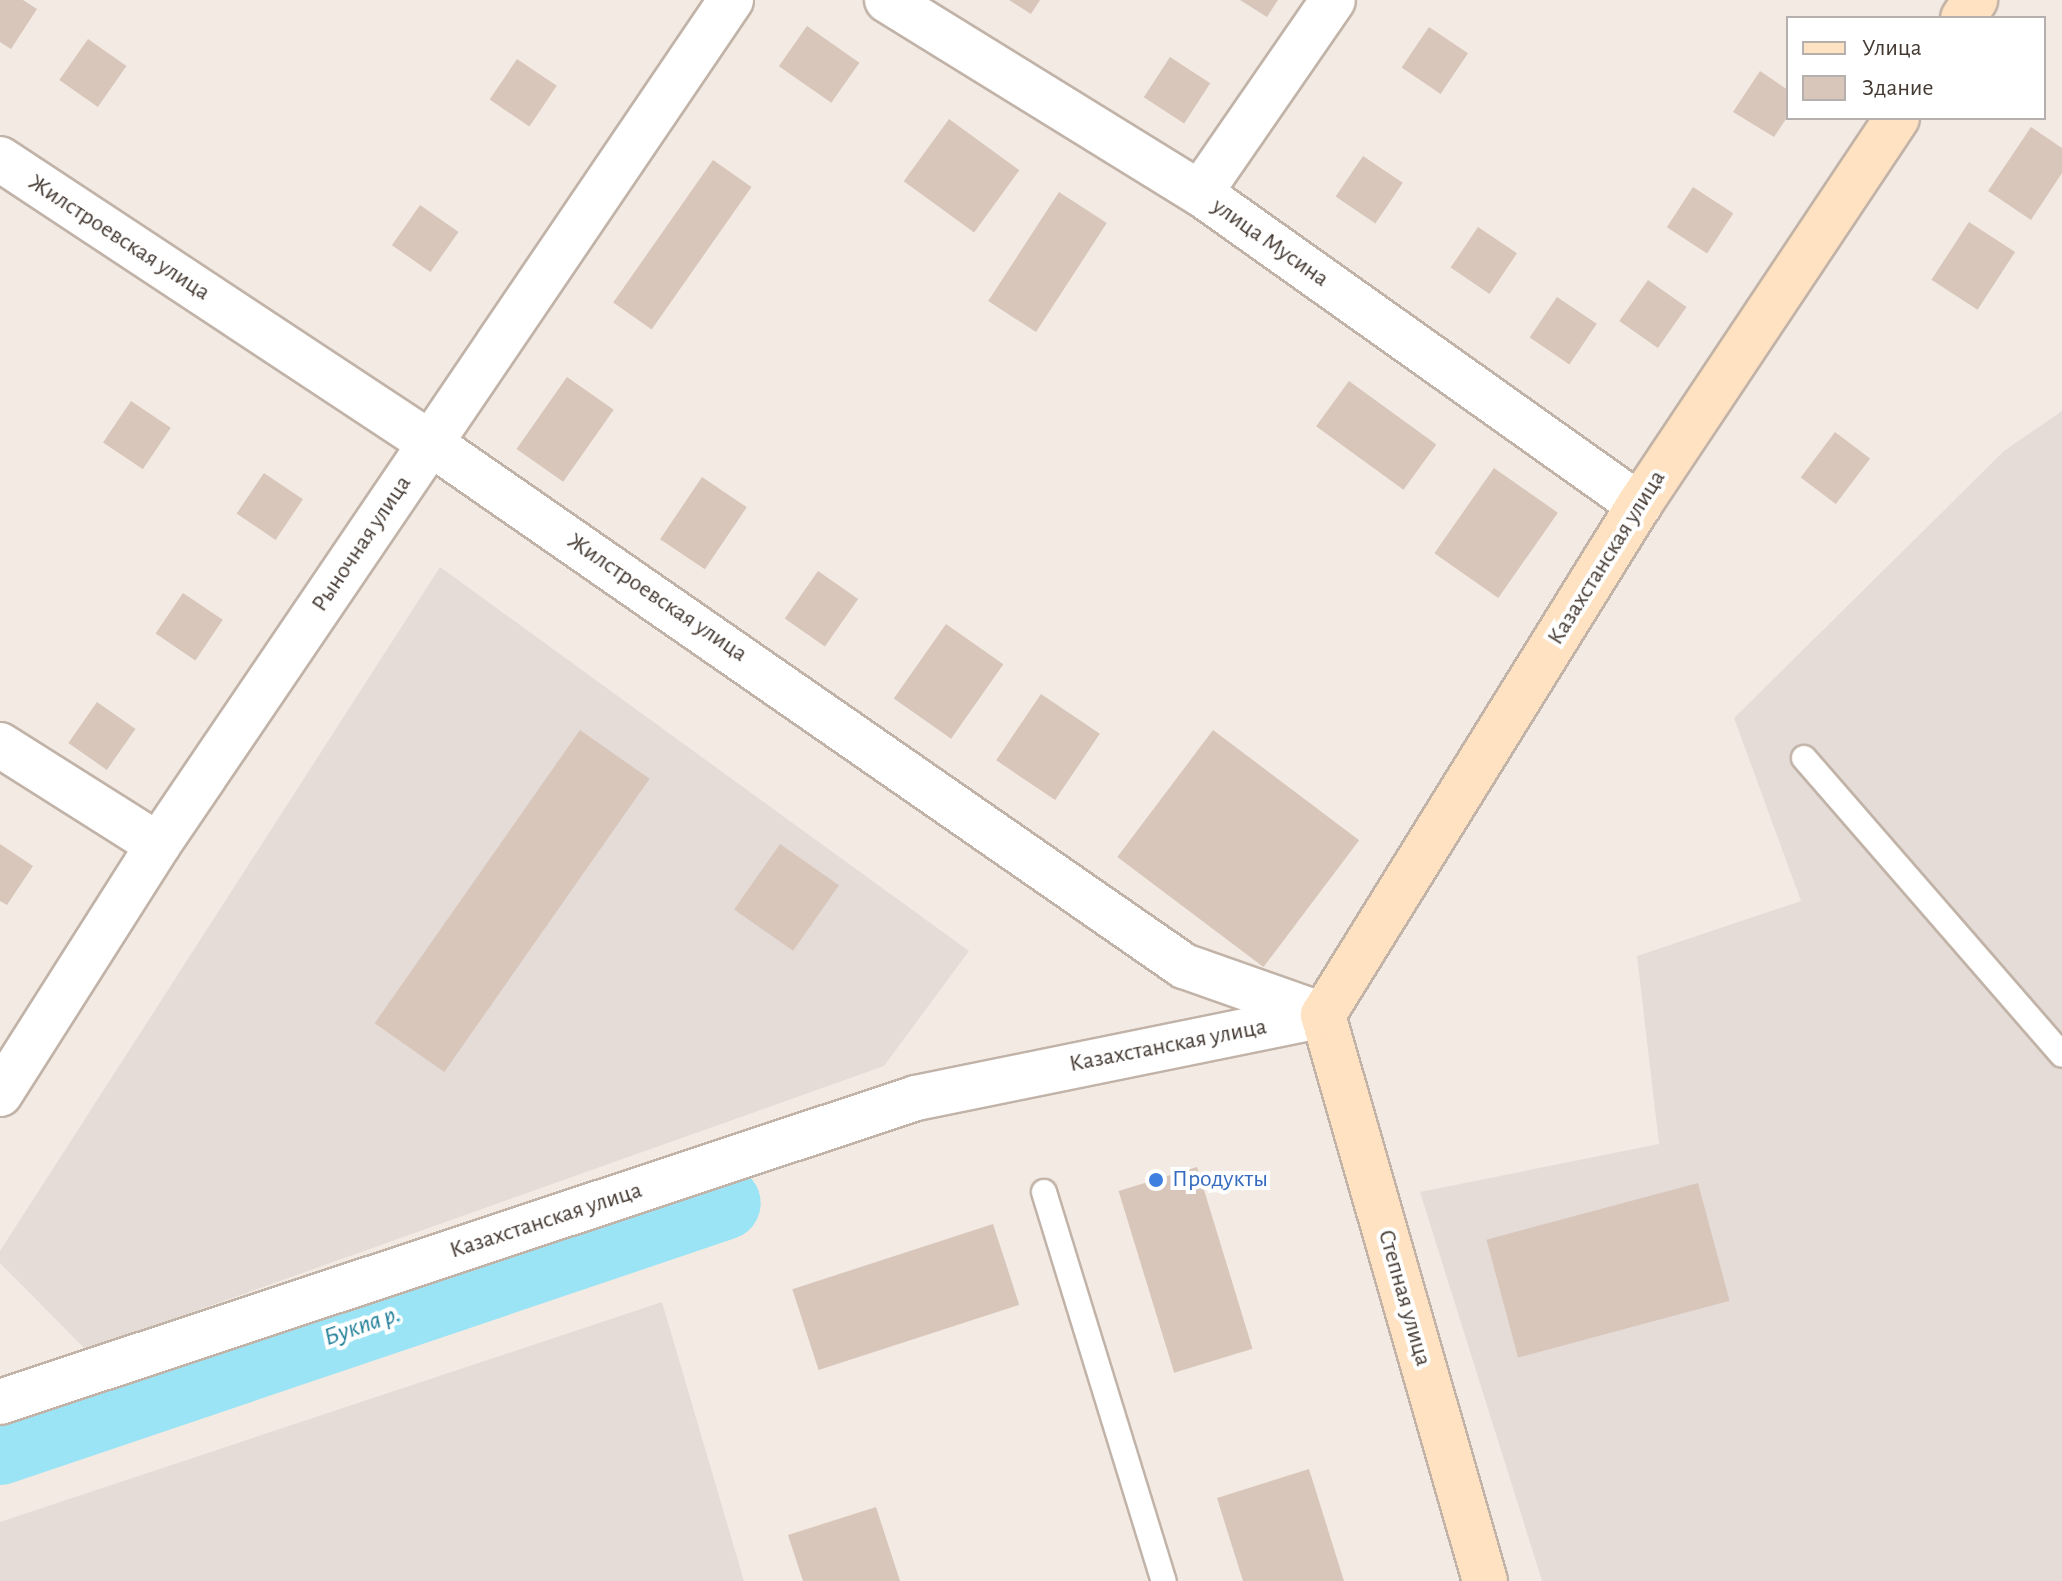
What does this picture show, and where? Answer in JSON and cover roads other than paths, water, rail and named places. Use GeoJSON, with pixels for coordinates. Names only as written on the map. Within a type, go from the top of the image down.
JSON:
{"type":"FeatureCollection","features":[{"type":"Feature","properties":{"kind":"main road","name":"Казахстанская улица"},"geometry":{"type":"LineString","coordinates":[[1323,1015],[1639,505],[1896,120]]}},
{"type":"Feature","properties":{"kind":"main road","name":"Степная улица"},"geometry":{"type":"LineString","coordinates":[[1323,1015],[1485,1581]]}},
{"type":"Feature","properties":{"kind":"street","name":"Рыночная улица"},"geometry":{"type":"LineString","coordinates":[[0,1094],[158,845],[731,0]]}},
{"type":"Feature","properties":{"kind":"street","name":"улица Мусина"},"geometry":{"type":"LineString","coordinates":[[887,0],[1200,193],[1639,505]]}},
{"type":"Feature","properties":{"kind":"street"},"geometry":{"type":"LineString","coordinates":[[1200,193],[1333,0]]}},
{"type":"Feature","properties":{"kind":"street","name":"Жилстроевская улица"},"geometry":{"type":"LineString","coordinates":[[0,159],[430,443],[1184,966],[1323,1015]]}},
{"type":"Feature","properties":{"kind":"street"},"geometry":{"type":"LineString","coordinates":[[0,745],[158,845]]}},
{"type":"Feature","properties":{"kind":"street","name":"Казахстанская улица"},"geometry":{"type":"LineString","coordinates":[[0,1402],[916,1098],[1323,1015]]}},
{"type":"Feature","properties":{"kind":"lane"},"geometry":{"type":"LineString","coordinates":[[1804,758],[2062,1055]]}},
{"type":"Feature","properties":{"kind":"lane"},"geometry":{"type":"LineString","coordinates":[[1044,1192],[1164,1581]]}},
{"type":"Feature","properties":{"kind":"waterway","name":"Букпа р."},"geometry":{"type":"LineString","coordinates":[[0,1448],[724,1203]]}},
{"type":"Feature","properties":{"kind":"place","name":"Продукты"},"geometry":{"type":"Point","coordinates":[1156,1180]}}]}
